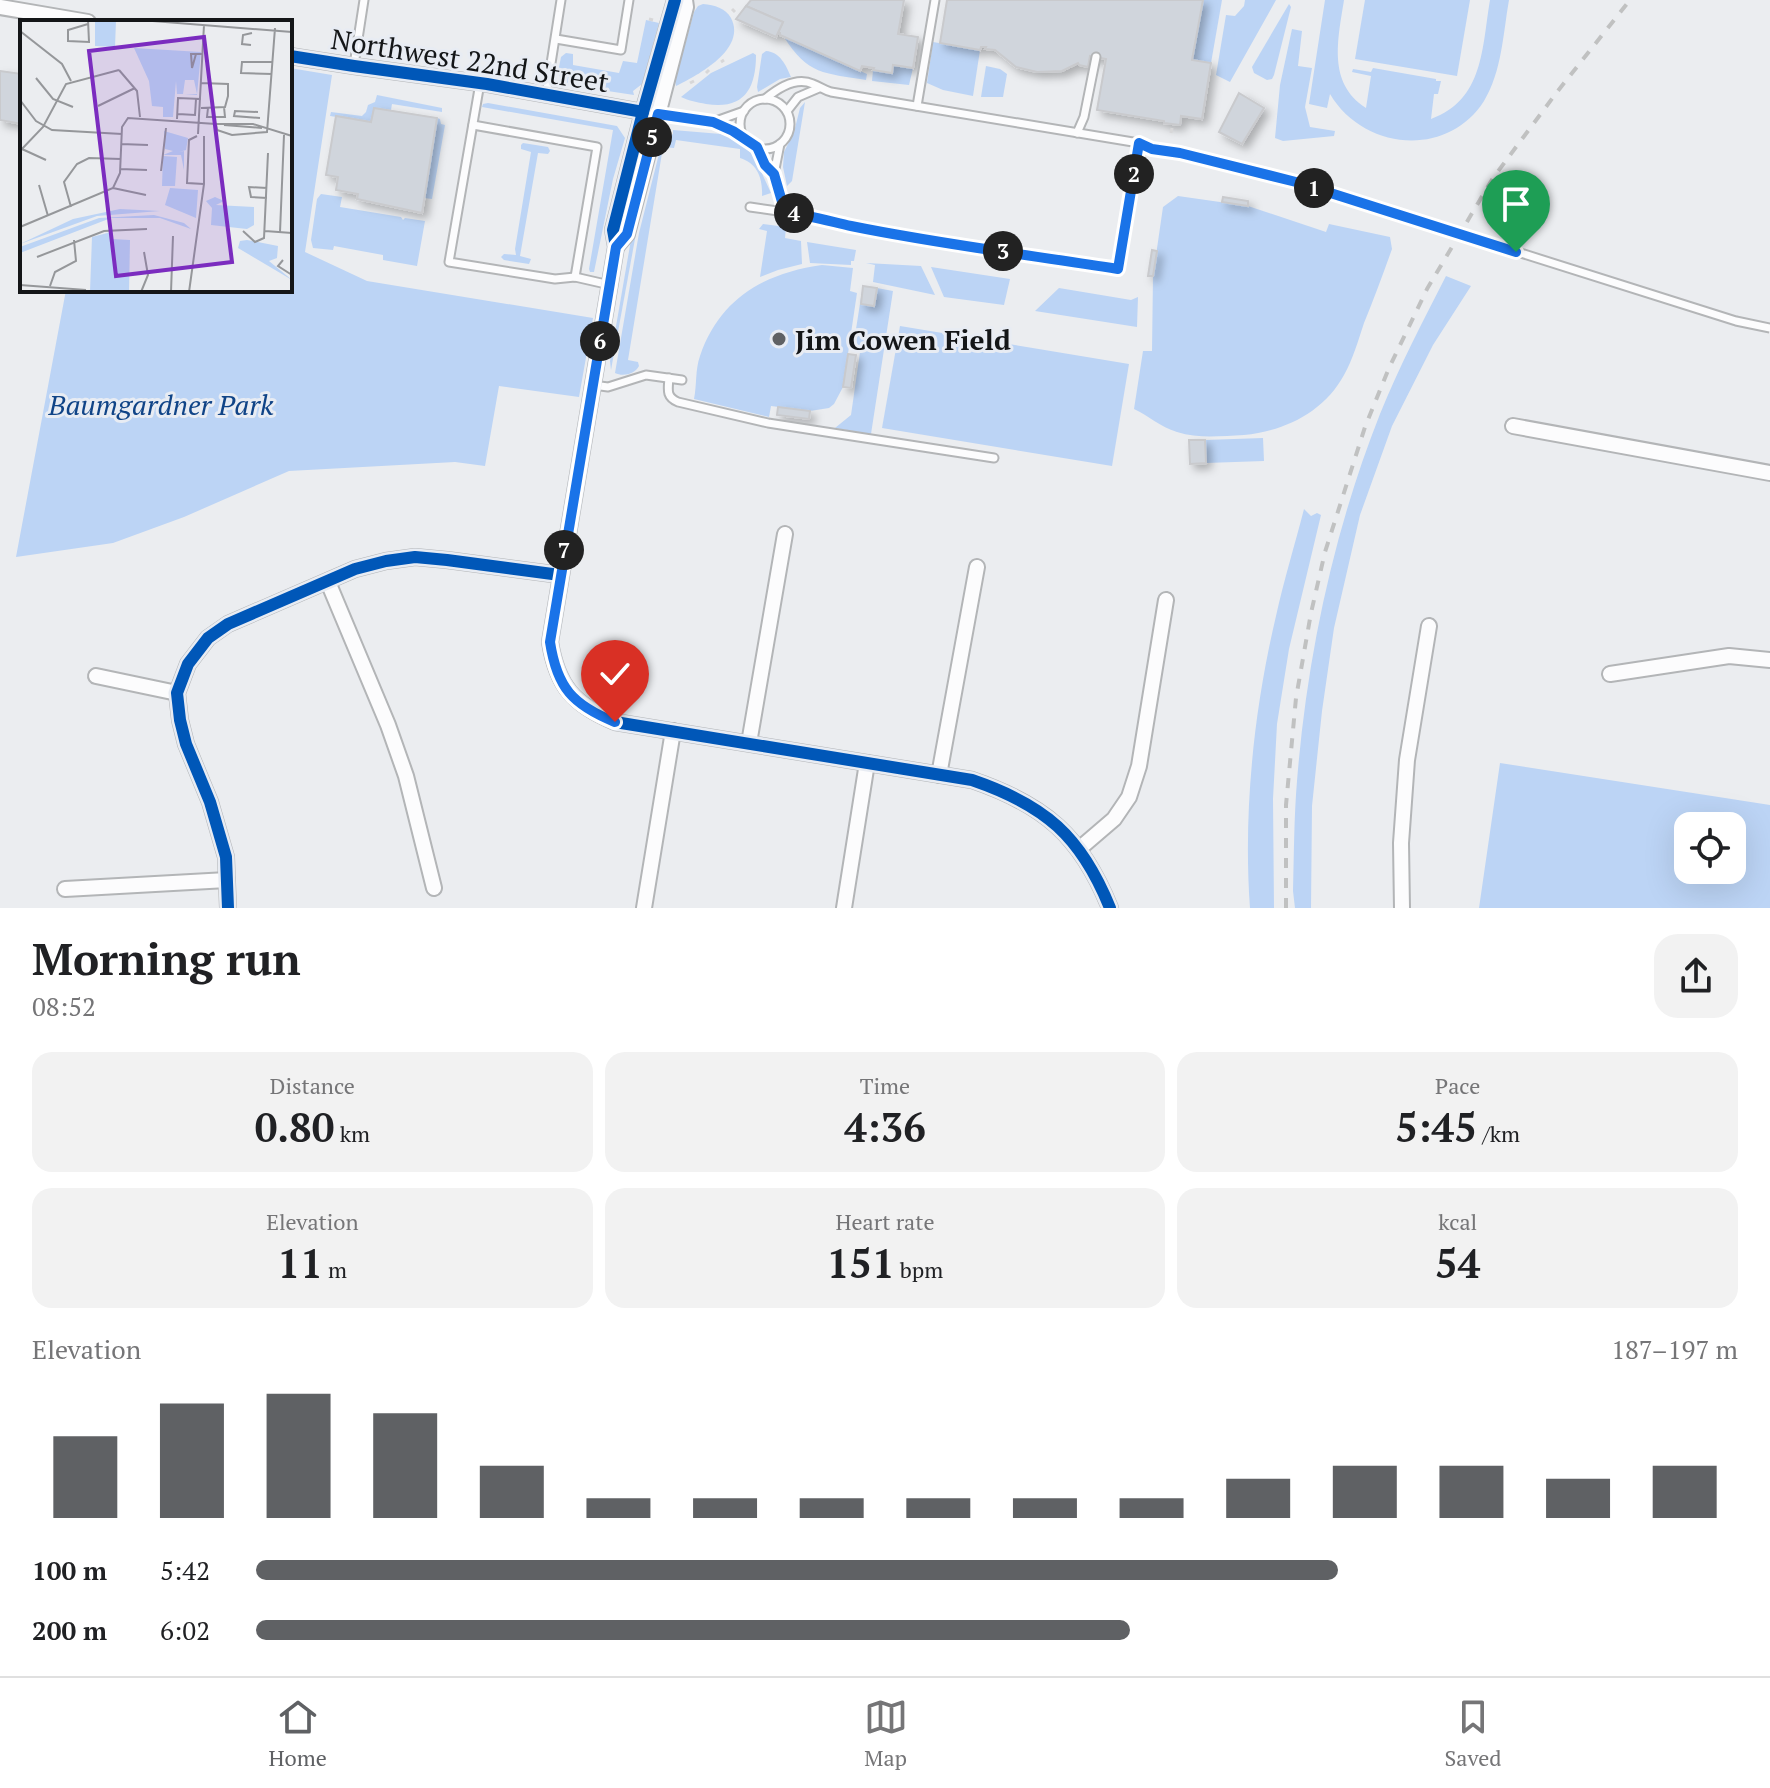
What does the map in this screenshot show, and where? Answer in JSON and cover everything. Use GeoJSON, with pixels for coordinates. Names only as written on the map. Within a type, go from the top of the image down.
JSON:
{"type":"FeatureCollection","features":[{"type":"Feature","properties":{"kind":"street"},"geometry":{"type":"LineString","coordinates":[[650,113],[675,0]]}},
{"type":"Feature","properties":{"kind":"street"},"geometry":{"type":"LineString","coordinates":[[685,0],[686,7],[613,230],[616,247],[550,642],[560,681],[576,701],[615,722],[972,780],[999,790],[1025,802],[1055,824],[1079,849],[1099,880],[1110,908]]}},
{"type":"Feature","properties":{"kind":"street"},"geometry":{"type":"LineString","coordinates":[[0,7],[75,20]]}},
{"type":"Feature","properties":{"kind":"street","name":"Northwest 22nd Street"},"geometry":{"type":"LineString","coordinates":[[292,56],[480,83],[650,113]]}},
{"type":"Feature","properties":{"kind":"street"},"geometry":{"type":"LineString","coordinates":[[1513,426],[1770,473]]}},
{"type":"Feature","properties":{"kind":"street"},"geometry":{"type":"LineString","coordinates":[[749,743],[785,534]]}},
{"type":"Feature","properties":{"kind":"street"},"geometry":{"type":"LineString","coordinates":[[228,908],[226,857],[210,802],[183,732],[177,693],[188,664],[208,638],[228,624],[355,569],[386,561],[415,557],[560,575]]}},
{"type":"Feature","properties":{"kind":"street"},"geometry":{"type":"LineString","coordinates":[[939,775],[977,567]]}},
{"type":"Feature","properties":{"kind":"street"},"geometry":{"type":"LineString","coordinates":[[328,582],[406,776],[434,888]]}},
{"type":"Feature","properties":{"kind":"street"},"geometry":{"type":"LineString","coordinates":[[1079,849],[1114,819],[1129,797],[1139,766],[1166,600]]}},
{"type":"Feature","properties":{"kind":"street"},"geometry":{"type":"LineString","coordinates":[[1402,908],[1401,843],[1407,760],[1429,626]]}},
{"type":"Feature","properties":{"kind":"street"},"geometry":{"type":"LineString","coordinates":[[1610,674],[1729,656],[1770,660]]}},
{"type":"Feature","properties":{"kind":"street"},"geometry":{"type":"LineString","coordinates":[[96,676],[177,693]]}},
{"type":"Feature","properties":{"kind":"street"},"geometry":{"type":"LineString","coordinates":[[644,908],[673,731]]}},
{"type":"Feature","properties":{"kind":"street"},"geometry":{"type":"LineString","coordinates":[[844,908],[867,763]]}},
{"type":"Feature","properties":{"kind":"street"},"geometry":{"type":"LineString","coordinates":[[65,889],[227,880]]}},
{"type":"Feature","properties":{"kind":"lane"},"geometry":{"type":"LineString","coordinates":[[354,66],[364,0]]}},
{"type":"Feature","properties":{"kind":"lane"},"geometry":{"type":"LineString","coordinates":[[546,95],[561,0]]}},
{"type":"Feature","properties":{"kind":"lane"},"geometry":{"type":"LineString","coordinates":[[556,39],[621,50],[629,0]]}},
{"type":"Feature","properties":{"kind":"lane"},"geometry":{"type":"LineString","coordinates":[[917,106],[933,2]]}},
{"type":"Feature","properties":{"kind":"lane"},"geometry":{"type":"LineString","coordinates":[[1077,133],[1084,117],[1096,57]]}},
{"type":"Feature","properties":{"kind":"lane"},"geometry":{"type":"LineString","coordinates":[[480,83],[449,262],[555,279],[575,277],[610,285]]}},
{"type":"Feature","properties":{"kind":"lane"},"geometry":{"type":"LineString","coordinates":[[765,99],[781,86],[811,83],[831,92],[1139,143],[1152,149],[1296,182],[1736,321],[1770,328]]}},
{"type":"Feature","properties":{"kind":"lane"},"geometry":{"type":"LineString","coordinates":[[787,111],[798,97],[819,88]]}},
{"type":"Feature","properties":{"kind":"lane"},"geometry":{"type":"LineString","coordinates":[[713,122],[744,111],[753,102],[774,100],[787,111],[790,125],[785,139],[773,147],[757,147]]}},
{"type":"Feature","properties":{"kind":"lane"},"geometry":{"type":"LineString","coordinates":[[744,111],[741,124],[745,138]]}},
{"type":"Feature","properties":{"kind":"lane"},"geometry":{"type":"LineString","coordinates":[[650,113],[713,122],[757,147],[765,165],[774,174]]}},
{"type":"Feature","properties":{"kind":"lane"},"geometry":{"type":"LineString","coordinates":[[473,125],[597,147],[575,277]]}},
{"type":"Feature","properties":{"kind":"lane"},"geometry":{"type":"LineString","coordinates":[[750,207],[1118,269],[1139,143]]}},
{"type":"Feature","properties":{"kind":"lane"},"geometry":{"type":"LineString","coordinates":[[780,144],[774,174],[785,212]]}},
{"type":"Feature","properties":{"kind":"lane"},"geometry":{"type":"LineString","coordinates":[[593,385],[608,387],[646,375],[682,380]]}},
{"type":"Feature","properties":{"kind":"lane"},"geometry":{"type":"LineString","coordinates":[[669,378],[668,394],[678,402],[768,423],[994,458]]}},
{"type":"Feature","properties":{"kind":"green space"},"geometry":{"type":"Polygon","coordinates":[[[1203,0],[1222,0],[1211,63],[1192,60],[1203,0]]]}},
{"type":"Feature","properties":{"kind":"green space"},"geometry":{"type":"Polygon","coordinates":[[[1245,0],[1276,0],[1230,82],[1216,75],[1226,15],[1235,16],[1245,0]]]}},
{"type":"Feature","properties":{"kind":"green space"},"geometry":{"type":"Polygon","coordinates":[[[1325,0],[1344,0],[1338,59],[1345,86],[1354,98],[1366,108],[1371,76],[1352,72],[1353,69],[1371,72],[1373,68],[1436,79],[1441,81],[1438,94],[1434,94],[1431,119],[1461,99],[1471,85],[1482,53],[1490,0],[1509,0],[1498,65],[1484,101],[1468,120],[1449,132],[1428,139],[1406,140],[1383,136],[1363,127],[1345,113],[1330,94],[1327,108],[1309,104],[1325,0]]]}},
{"type":"Feature","properties":{"kind":"green space"},"geometry":{"type":"Polygon","coordinates":[[[1365,0],[1470,0],[1457,76],[1355,59],[1365,0]]]}},
{"type":"Feature","properties":{"kind":"green space"},"geometry":{"type":"Polygon","coordinates":[[[703,4],[712,5],[729,15],[734,29],[732,40],[718,60],[676,86],[694,12],[703,4]]]}},
{"type":"Feature","properties":{"kind":"green space"},"geometry":{"type":"Polygon","coordinates":[[[1289,4],[1291,7],[1274,75],[1267,80],[1254,73],[1252,67],[1289,4]]]}},
{"type":"Feature","properties":{"kind":"green space"},"geometry":{"type":"Polygon","coordinates":[[[646,20],[659,23],[642,84],[633,91],[634,95],[568,85],[561,80],[558,72],[561,57],[566,53],[573,54],[573,65],[619,73],[623,61],[637,63],[646,20]]]}},
{"type":"Feature","properties":{"kind":"green space"},"geometry":{"type":"Polygon","coordinates":[[[1292,29],[1302,31],[1298,66],[1312,68],[1305,107],[1310,127],[1335,131],[1334,136],[1283,141],[1275,138],[1280,85],[1292,29]]]}},
{"type":"Feature","properties":{"kind":"green space"},"geometry":{"type":"Polygon","coordinates":[[[784,37],[867,74],[866,80],[818,70],[801,59],[784,37]]]}},
{"type":"Feature","properties":{"kind":"green space"},"geometry":{"type":"Polygon","coordinates":[[[933,42],[980,50],[973,96],[927,83],[933,42]]]}},
{"type":"Feature","properties":{"kind":"green space"},"geometry":{"type":"Polygon","coordinates":[[[766,51],[779,57],[791,77],[780,79],[758,92],[762,54],[766,51]]]}},
{"type":"Feature","properties":{"kind":"green space"},"geometry":{"type":"Polygon","coordinates":[[[753,53],[756,55],[753,78],[745,95],[738,100],[719,105],[681,97],[711,73],[753,53]]]}},
{"type":"Feature","properties":{"kind":"green space"},"geometry":{"type":"Polygon","coordinates":[[[893,65],[913,68],[909,85],[872,81],[873,70],[891,73],[893,65]]]}},
{"type":"Feature","properties":{"kind":"green space"},"geometry":{"type":"Polygon","coordinates":[[[986,66],[1007,74],[1003,97],[981,97],[986,66]]]}},
{"type":"Feature","properties":{"kind":"green space","name":"Baumgardner Park"},"geometry":{"type":"Polygon","coordinates":[[[292,68],[332,75],[305,252],[367,281],[593,318],[579,397],[499,386],[485,466],[455,462],[289,471],[184,517],[113,543],[16,557],[66,292],[292,292],[292,68]]]}},
{"type":"Feature","properties":{"kind":"green space"},"geometry":{"type":"Polygon","coordinates":[[[377,95],[442,108],[442,112],[392,104],[391,110],[374,108],[371,122],[330,116],[331,112],[362,116],[368,105],[375,102],[377,95]]]}},
{"type":"Feature","properties":{"kind":"green space"},"geometry":{"type":"Polygon","coordinates":[[[805,102],[792,181],[787,186],[784,152],[805,102]]]}},
{"type":"Feature","properties":{"kind":"green space"},"geometry":{"type":"Polygon","coordinates":[[[488,103],[617,126],[625,138],[613,179],[594,272],[589,269],[613,130],[482,107],[488,103]]]}},
{"type":"Feature","properties":{"kind":"green space"},"geometry":{"type":"Polygon","coordinates":[[[437,118],[445,125],[432,199],[424,198],[437,118]]]}},
{"type":"Feature","properties":{"kind":"green space"},"geometry":{"type":"Polygon","coordinates":[[[673,130],[721,134],[737,140],[754,156],[771,193],[762,196],[758,172],[740,158],[740,149],[676,140],[674,148],[663,147],[628,360],[638,362],[639,366],[632,373],[618,374],[615,373],[639,233],[661,146],[673,130]]]}},
{"type":"Feature","properties":{"kind":"green space"},"geometry":{"type":"Polygon","coordinates":[[[523,143],[548,147],[550,151],[548,154],[538,153],[520,256],[531,259],[529,264],[501,257],[504,254],[516,255],[531,152],[521,149],[523,143]]]}},
{"type":"Feature","properties":{"kind":"green space"},"geometry":{"type":"Polygon","coordinates":[[[321,194],[342,197],[340,207],[401,217],[403,220],[425,221],[417,266],[383,260],[383,255],[334,246],[333,250],[313,248],[311,240],[317,199],[321,194]]]}},
{"type":"Feature","properties":{"kind":"green space"},"geometry":{"type":"Polygon","coordinates":[[[1178,196],[1248,206],[1326,232],[1329,224],[1390,237],[1392,249],[1347,369],[1326,399],[1302,417],[1259,433],[1202,436],[1171,430],[1134,409],[1143,351],[1152,351],[1153,276],[1163,207],[1178,196]]]}},
{"type":"Feature","properties":{"kind":"green space"},"geometry":{"type":"Polygon","coordinates":[[[763,224],[786,227],[785,238],[801,241],[802,264],[760,277],[767,231],[759,229],[763,224]]]}},
{"type":"Feature","properties":{"kind":"green space"},"geometry":{"type":"Polygon","coordinates":[[[633,228],[637,228],[611,370],[610,361],[633,228]]]}},
{"type":"Feature","properties":{"kind":"green space"},"geometry":{"type":"Polygon","coordinates":[[[807,242],[856,250],[854,261],[851,265],[810,263],[807,242]]]}},
{"type":"Feature","properties":{"kind":"green space"},"geometry":{"type":"Polygon","coordinates":[[[866,263],[921,266],[935,295],[873,282],[875,265],[866,263]]]}},
{"type":"Feature","properties":{"kind":"green space","name":"Jim Cowen Field"},"geometry":{"type":"Polygon","coordinates":[[[822,265],[853,268],[850,291],[857,293],[843,387],[834,404],[829,408],[810,411],[771,406],[769,417],[694,399],[700,356],[719,318],[732,304],[747,292],[782,274],[822,265]]]}},
{"type":"Feature","properties":{"kind":"green space"},"geometry":{"type":"Polygon","coordinates":[[[931,267],[1010,279],[1004,305],[944,297],[931,267]]]}},
{"type":"Feature","properties":{"kind":"green space"},"geometry":{"type":"Polygon","coordinates":[[[1446,276],[1471,286],[1433,345],[1392,426],[1360,515],[1334,628],[1322,711],[1312,806],[1311,908],[1295,908],[1297,781],[1308,687],[1325,594],[1349,503],[1380,414],[1446,276]]]}},
{"type":"Feature","properties":{"kind":"green space"},"geometry":{"type":"Polygon","coordinates":[[[877,288],[893,291],[871,434],[835,428],[851,415],[860,352],[853,348],[862,291],[861,304],[873,306],[877,288]]]}},
{"type":"Feature","properties":{"kind":"green space"},"geometry":{"type":"Polygon","coordinates":[[[1059,288],[1131,300],[1138,297],[1137,327],[1035,311],[1059,288]]]}},
{"type":"Feature","properties":{"kind":"green space"},"geometry":{"type":"Polygon","coordinates":[[[900,326],[1129,364],[1112,466],[882,428],[900,326]]]}},
{"type":"Feature","properties":{"kind":"green space"},"geometry":{"type":"Polygon","coordinates":[[[1263,438],[1264,461],[1206,463],[1205,440],[1263,438]]]}},
{"type":"Feature","properties":{"kind":"green space"},"geometry":{"type":"Polygon","coordinates":[[[1304,509],[1311,516],[1321,515],[1289,649],[1277,724],[1273,799],[1274,908],[1250,908],[1249,798],[1256,724],[1268,651],[1304,509]]]}},
{"type":"Feature","properties":{"kind":"green space"},"geometry":{"type":"Polygon","coordinates":[[[1500,763],[1770,805],[1770,908],[1479,908],[1500,763]]]}},
{"type":"Feature","properties":{"kind":"building"},"geometry":{"type":"Polygon","coordinates":[[[751,0],[904,0],[898,34],[918,37],[913,68],[893,65],[892,73],[862,66],[860,71],[780,35],[783,22],[746,6],[751,0]]]}},
{"type":"Feature","properties":{"kind":"building"},"geometry":{"type":"Polygon","coordinates":[[[947,0],[1203,0],[1192,60],[1211,63],[1202,119],[1181,116],[1180,125],[1097,110],[1106,59],[1090,56],[1088,67],[1078,63],[1062,71],[1037,72],[1016,67],[995,50],[986,47],[980,50],[940,43],[947,0]]]}},
{"type":"Feature","properties":{"kind":"building"},"geometry":{"type":"Polygon","coordinates":[[[746,6],[783,22],[776,37],[736,19],[746,6]]]}},
{"type":"Feature","properties":{"kind":"building"},"geometry":{"type":"Polygon","coordinates":[[[0,71],[20,74],[20,124],[0,120],[0,71]]]}},
{"type":"Feature","properties":{"kind":"building"},"geometry":{"type":"Polygon","coordinates":[[[1239,93],[1264,108],[1242,144],[1219,132],[1239,93]]]}},
{"type":"Feature","properties":{"kind":"building"},"geometry":{"type":"Polygon","coordinates":[[[374,108],[437,118],[422,213],[357,199],[358,194],[336,190],[338,177],[326,175],[336,116],[371,122],[374,108]]]}},
{"type":"Feature","properties":{"kind":"building"},"geometry":{"type":"Polygon","coordinates":[[[1223,197],[1248,201],[1248,206],[1222,202],[1223,197]]]}},
{"type":"Feature","properties":{"kind":"building"},"geometry":{"type":"Polygon","coordinates":[[[1152,250],[1157,251],[1153,276],[1148,276],[1152,250]]]}},
{"type":"Feature","properties":{"kind":"building"},"geometry":{"type":"Polygon","coordinates":[[[863,286],[877,288],[874,306],[861,304],[863,286]]]}},
{"type":"Feature","properties":{"kind":"building"},"geometry":{"type":"Polygon","coordinates":[[[848,354],[856,355],[851,388],[843,387],[848,354]]]}},
{"type":"Feature","properties":{"kind":"building"},"geometry":{"type":"Polygon","coordinates":[[[778,407],[810,411],[809,419],[777,415],[778,407]]]}},
{"type":"Feature","properties":{"kind":"building"},"geometry":{"type":"Polygon","coordinates":[[[1189,440],[1205,440],[1206,463],[1190,464],[1189,440]]]}},
{"type":"Feature","properties":{"kind":"railway"},"geometry":{"type":"LineString","coordinates":[[1286,908],[1286,805],[1296,698],[1325,552],[1365,427],[1427,289],[1493,178],[1630,0]]}},
{"type":"Feature","properties":{"kind":"cycle path"},"geometry":{"type":"LineString","coordinates":[[675,0],[613,230],[616,247],[550,642],[557,671],[578,701],[615,722],[972,780],[998,790],[1020,800],[1058,826],[1086,861],[1110,908]]}},
{"type":"Feature","properties":{"kind":"cycle path"},"geometry":{"type":"LineString","coordinates":[[292,56],[487,84],[643,112]]}},
{"type":"Feature","properties":{"kind":"cycle path"},"geometry":{"type":"LineString","coordinates":[[228,908],[226,857],[210,802],[186,744],[177,693],[188,664],[208,638],[228,624],[355,569],[386,561],[415,557],[560,575]]}},
{"type":"Feature","properties":{"kind":"place","name":"Jim Cowen Field"},"geometry":{"type":"Point","coordinates":[779,339]}},
{"type":"Feature","properties":{"kind":"route"},"geometry":{"type":"LineString","coordinates":[[615,722],[576,701],[560,681],[550,642],[616,247],[627,234],[658,114],[713,122],[757,147],[765,165],[774,174],[785,212],[964,245],[1118,269],[1139,143],[1152,149],[1296,182],[1516,252]]}}]}
